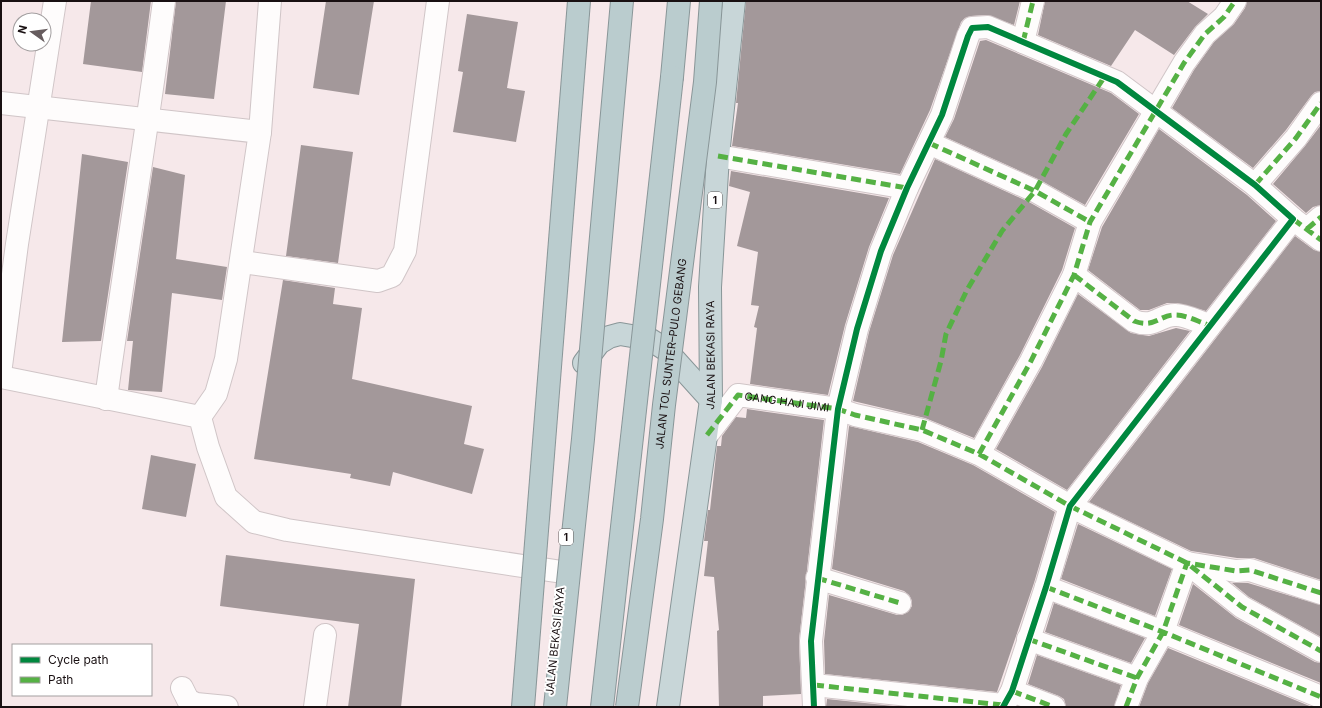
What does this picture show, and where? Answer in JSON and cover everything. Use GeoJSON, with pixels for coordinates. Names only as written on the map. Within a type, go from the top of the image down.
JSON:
{"type":"FeatureCollection","features":[{"type":"Feature","properties":{"kind":"highway"},"geometry":{"type":"LineString","coordinates":[[522,707],[579,1]]}},
{"type":"Feature","properties":{"kind":"highway","name":"JALAN BEKASI RAYA"},"geometry":{"type":"LineString","coordinates":[[548,707],[582,367],[597,169],[614,1]]}},
{"type":"Feature","properties":{"kind":"highway"},"geometry":{"type":"LineString","coordinates":[[555,707],[584,439],[622,1]]}},
{"type":"Feature","properties":{"kind":"highway"},"geometry":{"type":"LineString","coordinates":[[602,707],[679,1]]}},
{"type":"Feature","properties":{"kind":"highway","name":"JALAN TOL SUNTER–PULO GEBANG"},"geometry":{"type":"LineString","coordinates":[[627,707],[652,519],[664,405],[704,82],[711,1]]}},
{"type":"Feature","properties":{"kind":"highway","name":"JALAN BEKASI RAYA"},"geometry":{"type":"LineString","coordinates":[[668,707],[711,400],[710,287],[718,156],[734,1]]}},
{"type":"Feature","properties":{"kind":"highway"},"geometry":{"type":"LineString","coordinates":[[582,367],[599,343],[609,337],[620,334],[649,338],[665,349],[711,400]]}},
{"type":"Feature","properties":{"kind":"street"},"geometry":{"type":"LineString","coordinates":[[1,366],[38,107],[55,1]]}},
{"type":"Feature","properties":{"kind":"street"},"geometry":{"type":"LineString","coordinates":[[106,400],[124,262],[148,120],[164,1]]}},
{"type":"Feature","properties":{"kind":"street"},"geometry":{"type":"LineString","coordinates":[[270,1],[260,132],[242,262],[226,359],[216,394],[200,417],[208,447],[226,497],[254,522],[287,530],[562,572]]}},
{"type":"Feature","properties":{"kind":"street"},"geometry":{"type":"LineString","coordinates":[[242,262],[378,281],[392,276],[405,251],[438,1]]}},
{"type":"Feature","properties":{"kind":"street"},"geometry":{"type":"LineString","coordinates":[[1023,42],[1033,1]]}},
{"type":"Feature","properties":{"kind":"street"},"geometry":{"type":"LineString","coordinates":[[979,454],[1031,361],[1074,275],[1090,222],[1184,63],[1205,34],[1224,17],[1235,1]]}},
{"type":"Feature","properties":{"kind":"street"},"geometry":{"type":"LineString","coordinates":[[814,707],[811,641],[838,409],[857,329],[881,251],[907,188],[942,115],[972,28],[988,28],[1105,76],[1129,90],[1154,112],[1310,226],[1209,327],[1070,506],[1046,587],[1006,701]]}},
{"type":"Feature","properties":{"kind":"street"},"geometry":{"type":"LineString","coordinates":[[1,103],[260,132]]}},
{"type":"Feature","properties":{"kind":"street"},"geometry":{"type":"LineString","coordinates":[[1255,185],[1296,138],[1321,103]]}},
{"type":"Feature","properties":{"kind":"street"},"geometry":{"type":"LineString","coordinates":[[929,143],[1035,191],[1090,222]]}},
{"type":"Feature","properties":{"kind":"street"},"geometry":{"type":"LineString","coordinates":[[718,156],[907,188]]}},
{"type":"Feature","properties":{"kind":"street"},"geometry":{"type":"LineString","coordinates":[[1074,275],[1134,320],[1142,324],[1150,323],[1175,314],[1206,324],[1209,327]]}},
{"type":"Feature","properties":{"kind":"street"},"geometry":{"type":"LineString","coordinates":[[1,377],[106,400],[200,417]]}},
{"type":"Feature","properties":{"kind":"street","name":"GANG HAJI JIMI"},"geometry":{"type":"LineString","coordinates":[[707,435],[738,395],[838,409]]}},
{"type":"Feature","properties":{"kind":"street"},"geometry":{"type":"LineString","coordinates":[[838,409],[855,415],[922,430],[979,454],[1070,506],[1187,563],[1242,607],[1321,651]]}},
{"type":"Feature","properties":{"kind":"street"},"geometry":{"type":"LineString","coordinates":[[1187,563],[1236,571],[1250,570],[1321,593]]}},
{"type":"Feature","properties":{"kind":"street"},"geometry":{"type":"LineString","coordinates":[[1126,707],[1137,678],[1163,632],[1187,563]]}},
{"type":"Feature","properties":{"kind":"street"},"geometry":{"type":"LineString","coordinates":[[818,578],[900,602]]}},
{"type":"Feature","properties":{"kind":"street"},"geometry":{"type":"LineString","coordinates":[[1046,587],[1163,632],[1321,697]]}},
{"type":"Feature","properties":{"kind":"street"},"geometry":{"type":"LineString","coordinates":[[315,707],[325,635]]}},
{"type":"Feature","properties":{"kind":"street"},"geometry":{"type":"LineString","coordinates":[[1028,639],[1137,678]]}},
{"type":"Feature","properties":{"kind":"street"},"geometry":{"type":"LineString","coordinates":[[814,685],[1006,701],[1054,707]]}},
{"type":"Feature","properties":{"kind":"street"},"geometry":{"type":"LineString","coordinates":[[182,688],[188,700],[196,704],[227,707]]}},
{"type":"Feature","properties":{"kind":"building"},"geometry":{"type":"Polygon","coordinates":[[[91,1],[151,1],[142,72],[83,64],[91,1]]]}},
{"type":"Feature","properties":{"kind":"building"},"geometry":{"type":"Polygon","coordinates":[[[176,1],[226,1],[214,99],[165,94],[176,1]]]}},
{"type":"Feature","properties":{"kind":"building"},"geometry":{"type":"Polygon","coordinates":[[[326,1],[374,1],[359,95],[313,88],[326,1]]]}},
{"type":"Feature","properties":{"kind":"building"},"geometry":{"type":"Polygon","coordinates":[[[746,1],[1020,1],[1014,25],[987,15],[971,16],[965,18],[961,22],[930,110],[900,174],[732,146],[738,103],[736,103],[746,1]]]}},
{"type":"Feature","properties":{"kind":"building"},"geometry":{"type":"Polygon","coordinates":[[[1045,1],[1187,1],[1208,14],[1195,27],[1174,55],[1135,30],[1111,66],[1038,35],[1045,1]]]}},
{"type":"Feature","properties":{"kind":"building"},"geometry":{"type":"Polygon","coordinates":[[[1247,1],[1321,1],[1321,91],[1315,92],[1311,96],[1286,130],[1253,168],[1172,108],[1194,70],[1214,42],[1234,24],[1245,8],[1247,1]]]}},
{"type":"Feature","properties":{"kind":"building"},"geometry":{"type":"Polygon","coordinates":[[[467,14],[518,22],[507,88],[525,91],[516,142],[453,132],[463,72],[458,71],[467,14]]]}},
{"type":"Feature","properties":{"kind":"building"},"geometry":{"type":"Polygon","coordinates":[[[986,40],[1111,93],[1139,114],[1085,205],[1040,180],[945,137],[954,119],[980,41],[986,40]]]}},
{"type":"Feature","properties":{"kind":"building"},"geometry":{"type":"Polygon","coordinates":[[[1321,125],[1321,205],[1313,207],[1306,213],[1273,184],[1321,125]]]}},
{"type":"Feature","properties":{"kind":"building"},"geometry":{"type":"Polygon","coordinates":[[[1159,129],[1247,195],[1276,221],[1206,311],[1177,303],[1167,303],[1149,310],[1140,310],[1088,270],[1102,227],[1159,129]]]}},
{"type":"Feature","properties":{"kind":"building"},"geometry":{"type":"Polygon","coordinates":[[[301,145],[353,152],[338,263],[286,256],[301,145]]]}},
{"type":"Feature","properties":{"kind":"building"},"geometry":{"type":"Polygon","coordinates":[[[82,154],[128,162],[101,341],[62,342],[82,154]]]}},
{"type":"Feature","properties":{"kind":"building"},"geometry":{"type":"Polygon","coordinates":[[[935,159],[1029,202],[1075,228],[1062,270],[1020,355],[974,438],[925,418],[853,401],[869,332],[893,255],[935,159]]]}},
{"type":"Feature","properties":{"kind":"building"},"geometry":{"type":"Polygon","coordinates":[[[153,167],[185,175],[176,259],[227,267],[222,300],[172,293],[162,392],[128,390],[133,341],[127,341],[153,167]]]}},
{"type":"Feature","properties":{"kind":"building"},"geometry":{"type":"Polygon","coordinates":[[[731,171],[889,198],[869,247],[845,325],[828,395],[750,384],[757,328],[754,327],[759,306],[751,305],[758,252],[737,246],[750,192],[729,186],[731,171]]]}},
{"type":"Feature","properties":{"kind":"building"},"geometry":{"type":"Polygon","coordinates":[[[1295,236],[1314,250],[1321,252],[1321,580],[1254,558],[1237,558],[1191,551],[1089,502],[1295,236]]]}},
{"type":"Feature","properties":{"kind":"building"},"geometry":{"type":"Polygon","coordinates":[[[283,280],[335,288],[333,304],[362,308],[352,379],[472,406],[464,444],[484,449],[472,494],[393,472],[390,486],[350,478],[351,474],[254,459],[283,280]]]}},
{"type":"Feature","properties":{"kind":"building"},"geometry":{"type":"Polygon","coordinates":[[[1078,294],[1131,333],[1149,336],[1176,328],[1190,331],[1067,490],[996,449],[1042,367],[1078,294]]]}},
{"type":"Feature","properties":{"kind":"building"},"geometry":{"type":"Polygon","coordinates":[[[747,409],[824,420],[799,640],[801,694],[763,696],[763,707],[719,707],[717,631],[719,630],[714,577],[704,576],[708,541],[704,541],[708,510],[710,510],[717,446],[721,446],[722,436],[736,417],[746,418],[747,409]]]}},
{"type":"Feature","properties":{"kind":"building"},"geometry":{"type":"Polygon","coordinates":[[[849,426],[918,442],[973,465],[1055,512],[1034,583],[997,692],[825,674],[824,641],[829,595],[897,615],[902,615],[908,612],[912,606],[912,601],[909,595],[904,591],[832,569],[849,426]]]}},
{"type":"Feature","properties":{"kind":"building"},"geometry":{"type":"Polygon","coordinates":[[[151,455],[196,464],[186,517],[142,509],[151,455]]]}},
{"type":"Feature","properties":{"kind":"building"},"geometry":{"type":"Polygon","coordinates":[[[1078,524],[1172,569],[1155,616],[1061,579],[1078,524]]]}},
{"type":"Feature","properties":{"kind":"building"},"geometry":{"type":"Polygon","coordinates":[[[226,555],[415,579],[401,707],[348,707],[359,624],[220,606],[226,555]]]}},
{"type":"Feature","properties":{"kind":"building"},"geometry":{"type":"Polygon","coordinates":[[[1232,583],[1248,583],[1321,605],[1321,637],[1249,597],[1232,583]]]}},
{"type":"Feature","properties":{"kind":"building"},"geometry":{"type":"Polygon","coordinates":[[[1193,584],[1236,618],[1315,662],[1321,663],[1321,683],[1179,625],[1193,584]]]}},
{"type":"Feature","properties":{"kind":"building"},"geometry":{"type":"Polygon","coordinates":[[[1054,603],[1145,638],[1131,663],[1045,632],[1054,603]]]}},
{"type":"Feature","properties":{"kind":"building"},"geometry":{"type":"Polygon","coordinates":[[[1168,648],[1312,707],[1139,707],[1148,683],[1168,648]]]}},
{"type":"Feature","properties":{"kind":"building"},"geometry":{"type":"Polygon","coordinates":[[[1037,655],[1121,685],[1114,707],[1066,707],[1064,699],[1028,684],[1037,655]]]}},
{"type":"Feature","properties":{"kind":"building"},"geometry":{"type":"Polygon","coordinates":[[[827,699],[903,707],[826,707],[827,699]]]}},
{"type":"Feature","properties":{"kind":"marked path"},"geometry":{"type":"LineString","coordinates":[[1023,42],[1033,1]]}},
{"type":"Feature","properties":{"kind":"marked path"},"geometry":{"type":"LineString","coordinates":[[979,454],[1031,361],[1074,275],[1090,222],[1184,63],[1205,34],[1224,17],[1235,1]]}},
{"type":"Feature","properties":{"kind":"marked path"},"geometry":{"type":"LineString","coordinates":[[922,430],[941,361],[946,334],[967,290],[1002,231],[1035,191],[1066,134],[1105,76]]}},
{"type":"Feature","properties":{"kind":"marked path"},"geometry":{"type":"LineString","coordinates":[[1255,185],[1296,138],[1321,103]]}},
{"type":"Feature","properties":{"kind":"marked path"},"geometry":{"type":"LineString","coordinates":[[929,143],[1035,191],[1090,222]]}},
{"type":"Feature","properties":{"kind":"marked path"},"geometry":{"type":"LineString","coordinates":[[718,156],[907,188]]}},
{"type":"Feature","properties":{"kind":"marked path"},"geometry":{"type":"LineString","coordinates":[[1307,229],[1321,217]]}},
{"type":"Feature","properties":{"kind":"marked path"},"geometry":{"type":"LineString","coordinates":[[1293,219],[1321,240]]}},
{"type":"Feature","properties":{"kind":"marked path"},"geometry":{"type":"LineString","coordinates":[[1074,275],[1134,321],[1147,323],[1170,315],[1180,315],[1206,324],[1209,327]]}},
{"type":"Feature","properties":{"kind":"marked path"},"geometry":{"type":"LineString","coordinates":[[707,435],[738,395],[838,409],[855,415],[922,430],[979,454],[1070,506],[1187,563],[1242,607],[1321,651]]}},
{"type":"Feature","properties":{"kind":"marked path"},"geometry":{"type":"LineString","coordinates":[[1126,707],[1137,678],[1163,632],[1187,563],[1236,571],[1250,570],[1321,593]]}},
{"type":"Feature","properties":{"kind":"marked path"},"geometry":{"type":"LineString","coordinates":[[817,578],[900,603]]}},
{"type":"Feature","properties":{"kind":"marked path"},"geometry":{"type":"LineString","coordinates":[[1046,587],[1163,632],[1321,697]]}},
{"type":"Feature","properties":{"kind":"marked path"},"geometry":{"type":"LineString","coordinates":[[1028,639],[1137,678]]}},
{"type":"Feature","properties":{"kind":"marked path"},"geometry":{"type":"LineString","coordinates":[[814,685],[1003,705]]}},
{"type":"Feature","properties":{"kind":"marked path"},"geometry":{"type":"LineString","coordinates":[[1012,691],[1054,707]]}},
{"type":"Feature","properties":{"kind":"cycle path"},"geometry":{"type":"LineString","coordinates":[[814,707],[811,641],[838,409],[857,329],[881,251],[907,188],[942,115],[968,36],[972,28],[988,27],[1117,82],[1255,185],[1293,219],[1070,506],[1046,587],[1012,691],[1003,707]]}}]}
